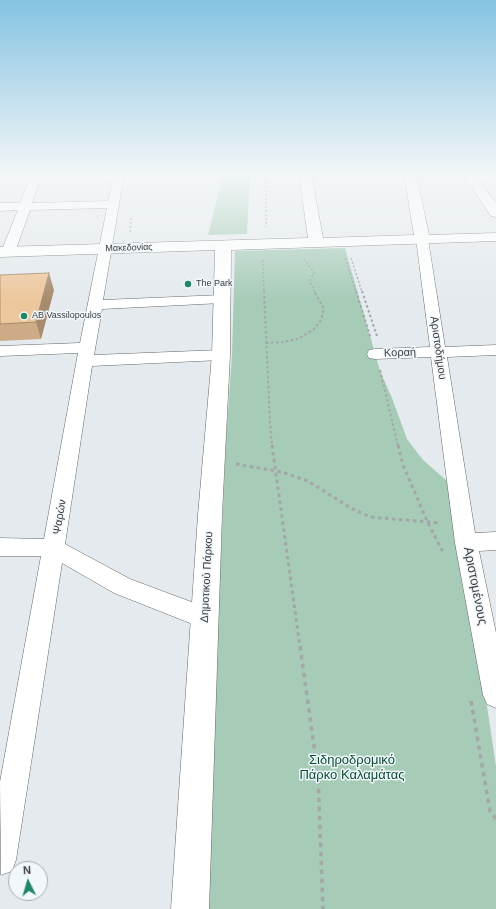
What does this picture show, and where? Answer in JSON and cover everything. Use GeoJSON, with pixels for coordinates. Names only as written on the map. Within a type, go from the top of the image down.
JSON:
{"type":"FeatureCollection","features":[{"type":"Feature","properties":{"kind":"street"},"geometry":{"type":"LineString","coordinates":[[4,252],[19,216]]}},
{"type":"Feature","properties":{"kind":"street","name":"Ψαρών"},"geometry":{"type":"LineString","coordinates":[[1,860],[86,355],[112,216]]}},
{"type":"Feature","properties":{"kind":"street"},"geometry":{"type":"LineString","coordinates":[[312,216],[316,242]]}},
{"type":"Feature","properties":{"kind":"street","name":"Αριστοδήμου"},"geometry":{"type":"LineString","coordinates":[[418,216],[464,533]]}},
{"type":"Feature","properties":{"kind":"street","name":"Μακεδονίας"},"geometry":{"type":"LineString","coordinates":[[4,252],[223,245],[262,248],[316,242],[496,237]]}},
{"type":"Feature","properties":{"kind":"street","name":"Δημοτικού Πάρκου"},"geometry":{"type":"LineString","coordinates":[[190,909],[205,618],[221,355],[223,245]]}},
{"type":"Feature","properties":{"kind":"street"},"geometry":{"type":"LineString","coordinates":[[95,305],[222,299]]}},
{"type":"Feature","properties":{"kind":"street","name":"Κοραή"},"geometry":{"type":"LineString","coordinates":[[375,354],[496,350]]}},
{"type":"Feature","properties":{"kind":"street"},"geometry":{"type":"LineString","coordinates":[[0,351],[86,355],[221,355]]}},
{"type":"Feature","properties":{"kind":"street"},"geometry":{"type":"LineString","coordinates":[[464,533],[496,541]]}},
{"type":"Feature","properties":{"kind":"street","name":"Αριστομένους"},"geometry":{"type":"LineString","coordinates":[[464,533],[496,695]]}},
{"type":"Feature","properties":{"kind":"street"},"geometry":{"type":"LineString","coordinates":[[0,547],[54,549],[73,558],[116,583],[205,618]]}},
{"type":"Feature","properties":{"kind":"path"},"geometry":{"type":"LineString","coordinates":[[264,216],[262,248],[270,422],[275,470],[318,774],[321,809],[323,909]]}},
{"type":"Feature","properties":{"kind":"path"},"geometry":{"type":"LineString","coordinates":[[340,242],[375,354],[403,465],[428,523],[444,555]]}},
{"type":"Feature","properties":{"kind":"path"},"geometry":{"type":"LineString","coordinates":[[266,343],[289,341],[303,336],[314,329],[321,320],[324,309],[311,286],[310,281],[314,272],[305,261],[299,243]]}},
{"type":"Feature","properties":{"kind":"path"},"geometry":{"type":"LineString","coordinates":[[349,254],[377,337]]}},
{"type":"Feature","properties":{"kind":"path"},"geometry":{"type":"LineString","coordinates":[[214,461],[257,466],[294,475],[318,485],[349,507],[370,517],[428,523],[464,533]]}},
{"type":"Feature","properties":{"kind":"path"},"geometry":{"type":"LineString","coordinates":[[470,699],[490,811],[496,819]]}},
{"type":"Feature","properties":{"kind":"green space"},"geometry":{"type":"Polygon","coordinates":[[[213,216],[248,216],[247,234],[208,235],[213,216]]]}},
{"type":"Feature","properties":{"kind":"green space","name":"Σιδηροδρομικό Πάρκο Καλαμάτας"},"geometry":{"type":"Polygon","coordinates":[[[345,248],[380,371],[407,439],[423,460],[454,487],[496,766],[496,909],[205,909],[226,440],[232,355],[235,251],[345,248]]]}},
{"type":"Feature","properties":{"kind":"building"},"geometry":{"type":"Polygon","coordinates":[[[49,273],[36,322],[0,324],[0,275],[49,273]]]}},
{"type":"Feature","properties":{"kind":"place","name":"The Park"},"geometry":{"type":"Point","coordinates":[188,284]}},
{"type":"Feature","properties":{"kind":"place","name":"AB Vassilopoulos"},"geometry":{"type":"Point","coordinates":[24,316]}}]}
